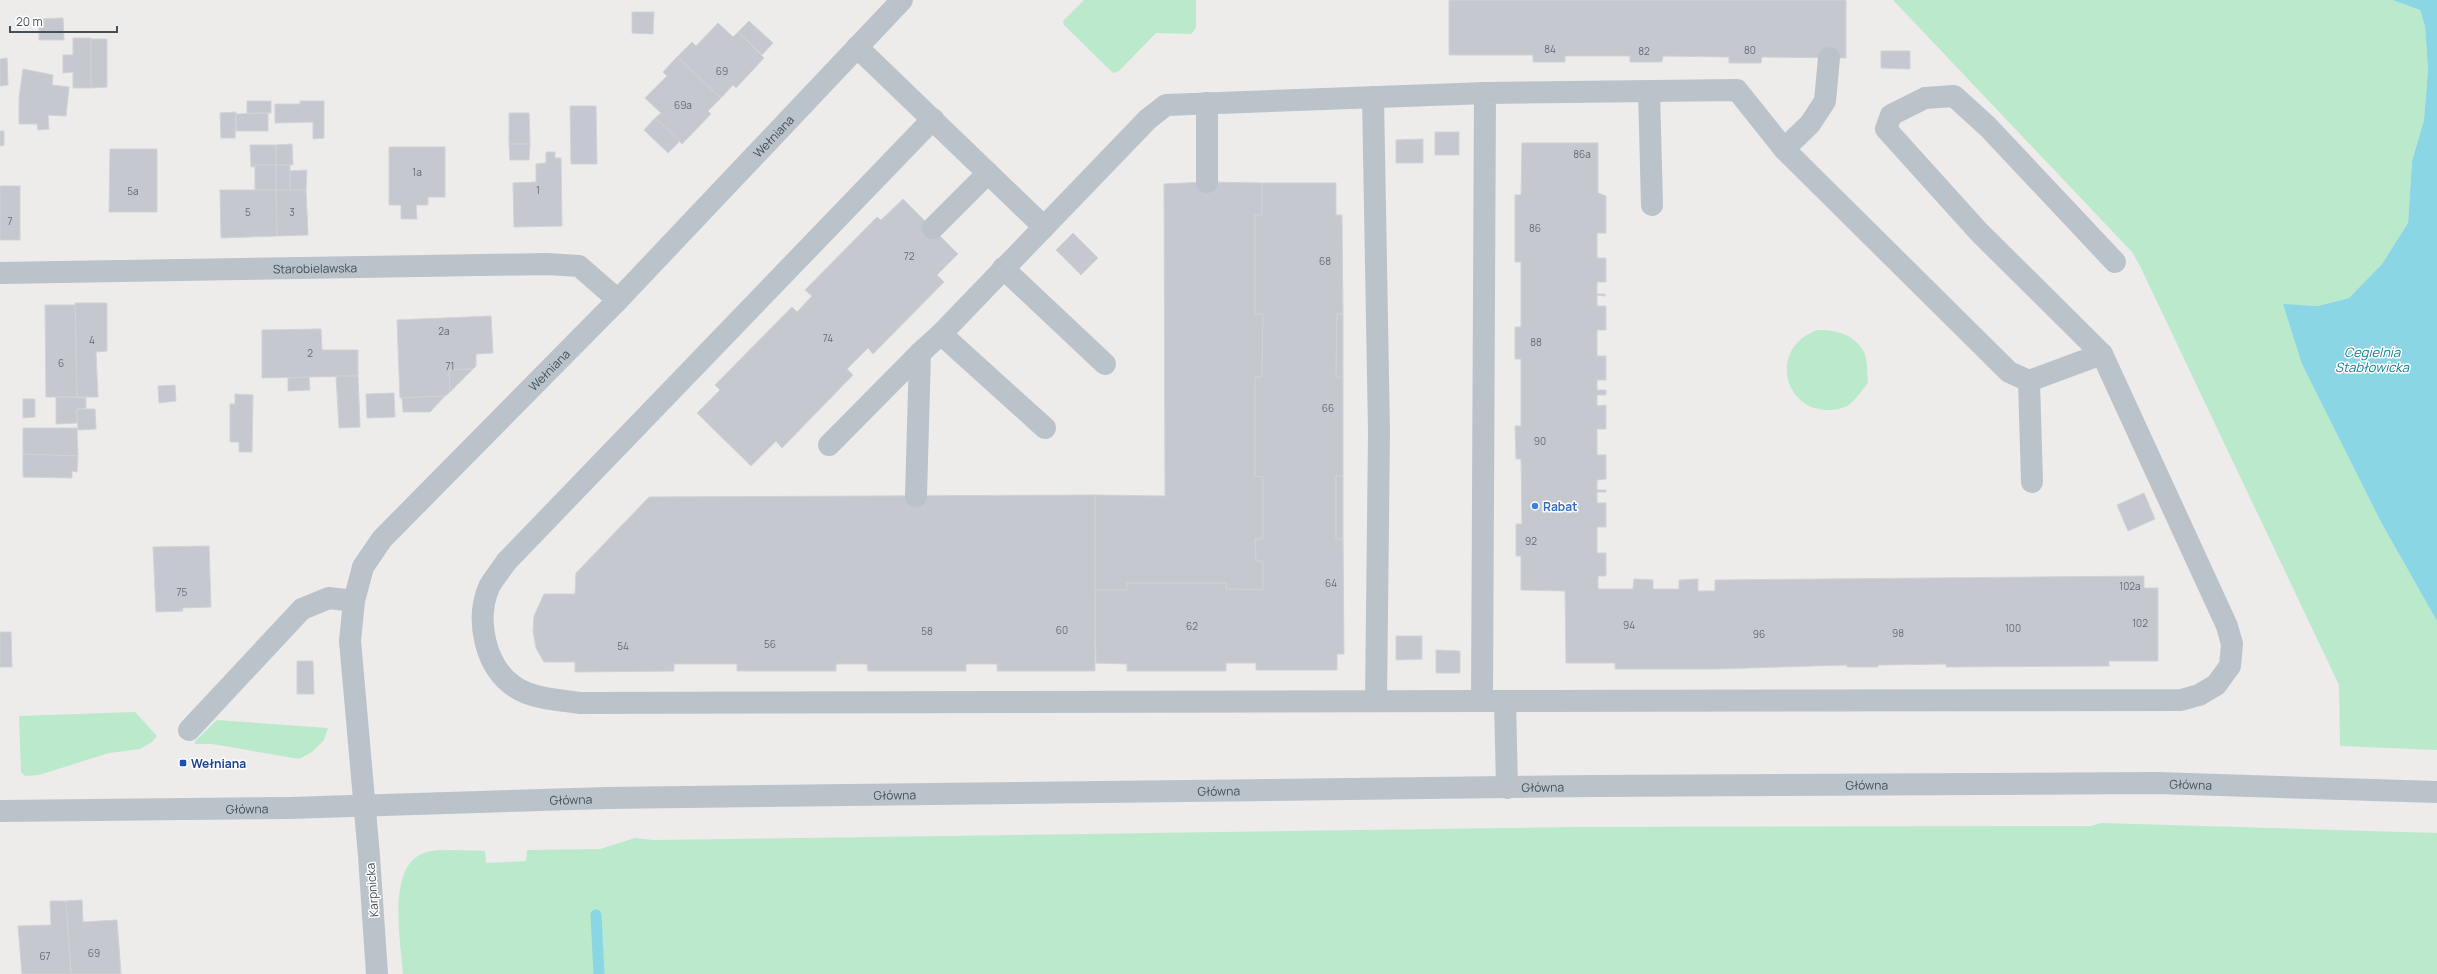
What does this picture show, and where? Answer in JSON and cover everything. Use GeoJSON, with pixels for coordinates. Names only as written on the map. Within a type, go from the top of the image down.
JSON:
{"type":"FeatureCollection","features":[{"type":"Feature","properties":{"kind":"street","name":"Wełniana"},"geometry":{"type":"LineString","coordinates":[[365,805],[350,641],[354,602],[363,567],[382,538],[618,300],[902,0]]}},
{"type":"Feature","properties":{"kind":"street"},"geometry":{"type":"LineString","coordinates":[[857,47],[1044,227]]}},
{"type":"Feature","properties":{"kind":"street"},"geometry":{"type":"LineString","coordinates":[[1784,149],[1810,124],[1825,101],[1829,58]]}},
{"type":"Feature","properties":{"kind":"street"},"geometry":{"type":"LineString","coordinates":[[829,445],[920,353],[941,334],[1148,119],[1166,105],[1486,93],[1737,90],[1784,149],[2008,372],[2029,381],[2102,354]]}},
{"type":"Feature","properties":{"kind":"street"},"geometry":{"type":"LineString","coordinates":[[1649,91],[1652,204]]}},
{"type":"Feature","properties":{"kind":"street"},"geometry":{"type":"LineString","coordinates":[[1482,701],[1486,93]]}},
{"type":"Feature","properties":{"kind":"street"},"geometry":{"type":"LineString","coordinates":[[933,119],[506,562],[489,588],[483,616],[484,638],[498,672],[516,688],[547,698],[580,703],[1376,700],[2181,700],[2199,695],[2216,684],[2230,666],[2232,644],[2227,626],[2102,354],[1979,232],[1886,129],[1891,115],[1925,98],[1954,96],[1988,127],[2115,262]]}},
{"type":"Feature","properties":{"kind":"street"},"geometry":{"type":"LineString","coordinates":[[1373,97],[1379,432],[1376,700]]}},
{"type":"Feature","properties":{"kind":"street"},"geometry":{"type":"LineString","coordinates":[[1207,103],[1207,182]]}},
{"type":"Feature","properties":{"kind":"street"},"geometry":{"type":"LineString","coordinates":[[933,228],[988,173]]}},
{"type":"Feature","properties":{"kind":"street","name":"Starobielawska"},"geometry":{"type":"LineString","coordinates":[[0,273],[547,264],[579,266],[618,300]]}},
{"type":"Feature","properties":{"kind":"street"},"geometry":{"type":"LineString","coordinates":[[1003,268],[1105,364]]}},
{"type":"Feature","properties":{"kind":"street"},"geometry":{"type":"LineString","coordinates":[[941,334],[1045,428]]}},
{"type":"Feature","properties":{"kind":"street"},"geometry":{"type":"LineString","coordinates":[[916,496],[920,353]]}},
{"type":"Feature","properties":{"kind":"street"},"geometry":{"type":"LineString","coordinates":[[2029,381],[2032,482]]}},
{"type":"Feature","properties":{"kind":"street"},"geometry":{"type":"LineString","coordinates":[[189,730],[302,609],[329,598],[354,602]]}},
{"type":"Feature","properties":{"kind":"street"},"geometry":{"type":"LineString","coordinates":[[1505,701],[1508,788]]}},
{"type":"Feature","properties":{"kind":"street","name":"Główna"},"geometry":{"type":"LineString","coordinates":[[0,811],[365,805],[607,798],[1508,788],[2157,783],[2437,792]]}},
{"type":"Feature","properties":{"kind":"street","name":"Karpnicka"},"geometry":{"type":"LineString","coordinates":[[365,805],[377,974]]}},
{"type":"Feature","properties":{"kind":"green space"},"geometry":{"type":"Polygon","coordinates":[[[1084,0],[1196,0],[1196,28],[1191,34],[1156,33],[1119,71],[1113,73],[1064,25],[1063,21],[1084,0]]]}},
{"type":"Feature","properties":{"kind":"green space"},"geometry":{"type":"Polygon","coordinates":[[[1893,0],[2392,0],[2420,10],[2425,26],[2428,69],[2424,120],[2412,161],[2408,223],[2382,264],[2349,298],[2318,306],[2283,305],[2382,524],[2437,621],[2437,750],[2340,746],[2339,685],[2132,252],[1893,0]]]}},
{"type":"Feature","properties":{"kind":"green space"},"geometry":{"type":"Polygon","coordinates":[[[1816,330],[1830,330],[1850,337],[1864,352],[1867,363],[1868,383],[1853,402],[1847,406],[1826,410],[1813,408],[1803,402],[1795,394],[1789,384],[1787,373],[1788,361],[1792,350],[1800,340],[1816,330]]]}},
{"type":"Feature","properties":{"kind":"green space"},"geometry":{"type":"Polygon","coordinates":[[[135,712],[157,736],[152,742],[140,749],[109,753],[39,775],[25,776],[21,772],[19,716],[135,712]]]}},
{"type":"Feature","properties":{"kind":"green space"},"geometry":{"type":"Polygon","coordinates":[[[217,720],[328,728],[324,740],[312,752],[299,759],[212,744],[195,744],[195,741],[217,720]]]}},
{"type":"Feature","properties":{"kind":"green space"},"geometry":{"type":"Polygon","coordinates":[[[2101,823],[2437,833],[2437,974],[403,974],[399,926],[398,907],[404,873],[412,861],[429,851],[485,851],[486,863],[526,861],[527,850],[600,849],[635,838],[653,840],[1579,827],[2091,826],[2101,823]]]}},
{"type":"Feature","properties":{"kind":"water","name":"Cegielnia Stabłowicka"},"geometry":{"type":"Polygon","coordinates":[[[2392,0],[2437,0],[2437,621],[2382,524],[2302,364],[2283,304],[2318,306],[2349,298],[2382,264],[2408,223],[2412,161],[2424,120],[2428,69],[2425,26],[2420,10],[2392,0]]]}},
{"type":"Feature","properties":{"kind":"building"},"geometry":{"type":"Polygon","coordinates":[[[1449,0],[1846,0],[1846,58],[1762,57],[1761,63],[1729,63],[1729,57],[1663,56],[1662,62],[1630,62],[1630,56],[1565,56],[1565,62],[1533,62],[1533,55],[1449,55],[1449,0]]]}},
{"type":"Feature","properties":{"kind":"building"},"geometry":{"type":"Polygon","coordinates":[[[632,12],[654,12],[653,34],[632,33],[632,12]]]}},
{"type":"Feature","properties":{"kind":"building"},"geometry":{"type":"Polygon","coordinates":[[[63,18],[64,40],[39,40],[39,19],[63,18]]]}},
{"type":"Feature","properties":{"kind":"building"},"geometry":{"type":"Polygon","coordinates":[[[749,21],[773,43],[762,55],[738,32],[749,21]]]}},
{"type":"Feature","properties":{"kind":"building"},"geometry":{"type":"Polygon","coordinates":[[[718,23],[733,37],[738,32],[764,58],[736,88],[733,85],[721,98],[677,57],[692,42],[696,46],[718,23]]]}},
{"type":"Feature","properties":{"kind":"building"},"geometry":{"type":"Polygon","coordinates":[[[73,38],[91,38],[91,88],[73,88],[73,72],[63,73],[63,55],[73,55],[73,38]]]}},
{"type":"Feature","properties":{"kind":"building"},"geometry":{"type":"Polygon","coordinates":[[[91,39],[107,39],[107,87],[91,88],[91,39]]]}},
{"type":"Feature","properties":{"kind":"building"},"geometry":{"type":"Polygon","coordinates":[[[1881,51],[1910,51],[1910,69],[1881,68],[1881,51]]]}},
{"type":"Feature","properties":{"kind":"building"},"geometry":{"type":"Polygon","coordinates":[[[677,57],[721,98],[708,111],[711,114],[682,144],[655,118],[661,113],[645,98],[667,76],[663,72],[677,57]]]}},
{"type":"Feature","properties":{"kind":"building"},"geometry":{"type":"Polygon","coordinates":[[[7,58],[8,85],[0,86],[0,59],[7,58]]]}},
{"type":"Feature","properties":{"kind":"building"},"geometry":{"type":"Polygon","coordinates":[[[23,69],[53,75],[52,85],[69,87],[66,116],[48,115],[49,129],[38,130],[37,124],[19,124],[19,98],[23,69]]]}},
{"type":"Feature","properties":{"kind":"building"},"geometry":{"type":"Polygon","coordinates":[[[247,101],[271,101],[271,113],[247,113],[247,101]]]}},
{"type":"Feature","properties":{"kind":"building"},"geometry":{"type":"Polygon","coordinates":[[[300,101],[324,101],[324,138],[313,139],[313,122],[275,123],[275,104],[300,104],[300,101]]]}},
{"type":"Feature","properties":{"kind":"building"},"geometry":{"type":"Polygon","coordinates":[[[570,106],[596,106],[597,164],[571,164],[570,106]]]}},
{"type":"Feature","properties":{"kind":"building"},"geometry":{"type":"Polygon","coordinates":[[[236,112],[235,138],[221,138],[220,113],[236,112]]]}},
{"type":"Feature","properties":{"kind":"building"},"geometry":{"type":"Polygon","coordinates":[[[268,113],[268,131],[236,131],[236,114],[268,113]]]}},
{"type":"Feature","properties":{"kind":"building"},"geometry":{"type":"Polygon","coordinates":[[[509,113],[529,113],[530,144],[509,144],[509,113]]]}},
{"type":"Feature","properties":{"kind":"building"},"geometry":{"type":"Polygon","coordinates":[[[655,118],[680,141],[668,153],[644,130],[655,118]]]}},
{"type":"Feature","properties":{"kind":"building"},"geometry":{"type":"Polygon","coordinates":[[[0,131],[4,131],[4,145],[0,146],[0,131]]]}},
{"type":"Feature","properties":{"kind":"building"},"geometry":{"type":"Polygon","coordinates":[[[1435,132],[1459,132],[1459,155],[1435,155],[1435,132]]]}},
{"type":"Feature","properties":{"kind":"building"},"geometry":{"type":"Polygon","coordinates":[[[1423,139],[1423,163],[1396,163],[1396,140],[1423,139]]]}},
{"type":"Feature","properties":{"kind":"building"},"geometry":{"type":"Polygon","coordinates":[[[1522,143],[1598,143],[1598,193],[1606,196],[1606,233],[1597,233],[1597,258],[1606,258],[1606,282],[1597,282],[1597,294],[1605,294],[1605,296],[1597,295],[1597,306],[1606,306],[1606,330],[1597,330],[1597,356],[1606,356],[1606,380],[1597,380],[1597,390],[1606,390],[1606,395],[1597,395],[1597,406],[1606,405],[1606,429],[1597,429],[1597,455],[1606,455],[1606,479],[1597,480],[1597,490],[1606,490],[1606,492],[1597,492],[1597,503],[1606,503],[1606,527],[1597,527],[1597,553],[1606,553],[1606,576],[1598,576],[1598,589],[1633,589],[1634,579],[1653,580],[1653,589],[1679,589],[1679,580],[1698,579],[1698,591],[1715,591],[1715,580],[2144,576],[2144,588],[2158,588],[2158,661],[2109,661],[2109,666],[1946,667],[1946,664],[1878,665],[1878,667],[1847,667],[1847,665],[1716,669],[1615,669],[1615,663],[1566,663],[1565,591],[1521,590],[1521,556],[1516,556],[1516,524],[1522,524],[1521,459],[1516,459],[1515,426],[1521,426],[1521,359],[1515,359],[1515,327],[1521,327],[1521,262],[1515,262],[1515,195],[1521,195],[1522,143]]]}},
{"type":"Feature","properties":{"kind":"building"},"geometry":{"type":"Polygon","coordinates":[[[292,144],[293,165],[276,165],[276,145],[292,144]]]}},
{"type":"Feature","properties":{"kind":"building"},"geometry":{"type":"Polygon","coordinates":[[[509,144],[530,144],[529,160],[510,160],[509,144]]]}},
{"type":"Feature","properties":{"kind":"building"},"geometry":{"type":"Polygon","coordinates":[[[250,145],[276,145],[276,165],[251,167],[250,145]]]}},
{"type":"Feature","properties":{"kind":"building"},"geometry":{"type":"Polygon","coordinates":[[[389,147],[445,147],[445,197],[428,197],[428,205],[416,205],[417,219],[401,219],[401,205],[389,205],[389,147]]]}},
{"type":"Feature","properties":{"kind":"building"},"geometry":{"type":"Polygon","coordinates":[[[110,149],[157,149],[157,212],[109,212],[110,149]]]}},
{"type":"Feature","properties":{"kind":"building"},"geometry":{"type":"Polygon","coordinates":[[[546,152],[555,152],[555,158],[561,158],[562,226],[514,227],[513,183],[536,182],[536,164],[546,163],[546,152]]]}},
{"type":"Feature","properties":{"kind":"building"},"geometry":{"type":"Polygon","coordinates":[[[255,165],[276,165],[276,190],[255,190],[255,165]]]}},
{"type":"Feature","properties":{"kind":"building"},"geometry":{"type":"Polygon","coordinates":[[[276,165],[290,165],[290,190],[276,190],[276,165]]]}},
{"type":"Feature","properties":{"kind":"building"},"geometry":{"type":"Polygon","coordinates":[[[307,170],[306,190],[290,190],[290,171],[307,170]]]}},
{"type":"Feature","properties":{"kind":"building"},"geometry":{"type":"Polygon","coordinates":[[[1207,182],[1262,183],[1262,215],[1255,215],[1255,314],[1263,314],[1262,377],[1255,377],[1255,476],[1263,477],[1263,539],[1255,539],[1256,561],[1263,561],[1263,590],[1226,589],[1226,583],[1127,583],[1127,590],[1095,590],[1095,495],[1165,496],[1164,184],[1207,182]]]}},
{"type":"Feature","properties":{"kind":"building"},"geometry":{"type":"Polygon","coordinates":[[[1262,183],[1336,183],[1336,215],[1342,215],[1343,314],[1337,314],[1336,377],[1343,377],[1343,476],[1336,476],[1336,539],[1343,539],[1344,654],[1337,654],[1337,670],[1256,670],[1256,663],[1226,663],[1226,671],[1127,671],[1127,664],[1096,663],[1095,590],[1127,590],[1127,583],[1226,583],[1226,589],[1263,590],[1263,561],[1256,561],[1255,539],[1263,539],[1263,477],[1255,476],[1255,377],[1262,377],[1263,314],[1255,314],[1255,215],[1262,215],[1262,183]]]}},
{"type":"Feature","properties":{"kind":"building"},"geometry":{"type":"Polygon","coordinates":[[[0,186],[20,186],[20,240],[0,240],[0,186]]]}},
{"type":"Feature","properties":{"kind":"building"},"geometry":{"type":"Polygon","coordinates":[[[220,190],[276,190],[277,236],[221,238],[220,190]]]}},
{"type":"Feature","properties":{"kind":"building"},"geometry":{"type":"Polygon","coordinates":[[[276,190],[306,190],[308,235],[277,236],[276,190]]]}},
{"type":"Feature","properties":{"kind":"building"},"geometry":{"type":"Polygon","coordinates":[[[903,199],[958,254],[937,275],[944,282],[873,354],[868,348],[847,369],[853,375],[782,448],[776,441],[751,466],[697,413],[720,390],[715,385],[792,307],[797,312],[812,296],[805,290],[877,217],[881,220],[903,199]]]}},
{"type":"Feature","properties":{"kind":"building"},"geometry":{"type":"Polygon","coordinates":[[[1073,233],[1098,258],[1081,275],[1056,250],[1073,233]]]}},
{"type":"Feature","properties":{"kind":"building"},"geometry":{"type":"Polygon","coordinates":[[[75,303],[107,303],[107,351],[96,352],[98,397],[77,397],[75,303]]]}},
{"type":"Feature","properties":{"kind":"building"},"geometry":{"type":"Polygon","coordinates":[[[45,305],[75,305],[77,397],[46,397],[45,305]]]}},
{"type":"Feature","properties":{"kind":"building"},"geometry":{"type":"Polygon","coordinates":[[[1337,314],[1343,314],[1343,377],[1336,377],[1337,314]]]}},
{"type":"Feature","properties":{"kind":"building"},"geometry":{"type":"Polygon","coordinates":[[[491,316],[493,353],[476,354],[476,366],[473,369],[449,370],[450,392],[445,396],[400,398],[397,320],[491,316]]]}},
{"type":"Feature","properties":{"kind":"building"},"geometry":{"type":"Polygon","coordinates":[[[321,329],[322,350],[358,350],[358,376],[262,378],[262,330],[321,329]]]}},
{"type":"Feature","properties":{"kind":"building"},"geometry":{"type":"Polygon","coordinates":[[[473,369],[450,392],[449,370],[473,369]]]}},
{"type":"Feature","properties":{"kind":"building"},"geometry":{"type":"Polygon","coordinates":[[[336,376],[358,376],[360,427],[339,428],[336,376]]]}},
{"type":"Feature","properties":{"kind":"building"},"geometry":{"type":"Polygon","coordinates":[[[309,377],[310,390],[288,391],[288,378],[309,377]]]}},
{"type":"Feature","properties":{"kind":"building"},"geometry":{"type":"Polygon","coordinates":[[[175,385],[176,401],[159,403],[158,386],[175,385]]]}},
{"type":"Feature","properties":{"kind":"building"},"geometry":{"type":"Polygon","coordinates":[[[394,393],[395,417],[367,418],[366,394],[394,393]]]}},
{"type":"Feature","properties":{"kind":"building"},"geometry":{"type":"Polygon","coordinates":[[[235,394],[253,395],[252,452],[239,452],[239,442],[230,442],[230,404],[235,404],[235,394]]]}},
{"type":"Feature","properties":{"kind":"building"},"geometry":{"type":"Polygon","coordinates":[[[445,396],[430,412],[403,412],[402,398],[445,396]]]}},
{"type":"Feature","properties":{"kind":"building"},"geometry":{"type":"Polygon","coordinates":[[[56,397],[86,398],[86,408],[77,409],[77,423],[56,424],[56,397]]]}},
{"type":"Feature","properties":{"kind":"building"},"geometry":{"type":"Polygon","coordinates":[[[23,399],[35,399],[35,417],[23,418],[23,399]]]}},
{"type":"Feature","properties":{"kind":"building"},"geometry":{"type":"Polygon","coordinates":[[[77,409],[95,409],[96,429],[78,430],[77,409]]]}},
{"type":"Feature","properties":{"kind":"building"},"geometry":{"type":"Polygon","coordinates":[[[23,428],[77,428],[78,456],[23,454],[23,428]]]}},
{"type":"Feature","properties":{"kind":"building"},"geometry":{"type":"Polygon","coordinates":[[[23,454],[78,456],[77,472],[72,471],[72,478],[23,477],[23,454]]]}},
{"type":"Feature","properties":{"kind":"building"},"geometry":{"type":"Polygon","coordinates":[[[1336,476],[1343,476],[1343,540],[1336,539],[1336,476]]]}},
{"type":"Feature","properties":{"kind":"building"},"geometry":{"type":"Polygon","coordinates":[[[2144,493],[2155,519],[2128,531],[2117,505],[2144,493]]]}},
{"type":"Feature","properties":{"kind":"building"},"geometry":{"type":"Polygon","coordinates":[[[1095,495],[1095,671],[997,671],[997,664],[966,664],[966,671],[868,671],[867,664],[836,664],[836,671],[737,671],[737,664],[674,664],[674,671],[575,672],[575,662],[544,662],[536,648],[533,631],[534,616],[544,594],[575,594],[576,573],[649,497],[1095,495]]]}},
{"type":"Feature","properties":{"kind":"building"},"geometry":{"type":"Polygon","coordinates":[[[209,546],[211,607],[182,608],[183,611],[156,612],[153,547],[209,546]]]}},
{"type":"Feature","properties":{"kind":"building"},"geometry":{"type":"Polygon","coordinates":[[[0,632],[11,632],[12,667],[0,667],[0,632]]]}},
{"type":"Feature","properties":{"kind":"building"},"geometry":{"type":"Polygon","coordinates":[[[1396,636],[1422,636],[1422,659],[1396,660],[1396,636]]]}},
{"type":"Feature","properties":{"kind":"building"},"geometry":{"type":"Polygon","coordinates":[[[1436,650],[1460,651],[1460,673],[1436,673],[1436,650]]]}},
{"type":"Feature","properties":{"kind":"building"},"geometry":{"type":"Polygon","coordinates":[[[297,661],[313,661],[314,694],[297,694],[297,661]]]}},
{"type":"Feature","properties":{"kind":"building"},"geometry":{"type":"Polygon","coordinates":[[[82,900],[83,922],[117,920],[121,974],[71,974],[66,901],[82,900]]]}},
{"type":"Feature","properties":{"kind":"building"},"geometry":{"type":"Polygon","coordinates":[[[50,901],[66,901],[71,974],[22,974],[18,926],[51,925],[50,901]]]}},
{"type":"Feature","properties":{"kind":"waterway"},"geometry":{"type":"LineString","coordinates":[[596,915],[599,974]]}},
{"type":"Feature","properties":{"kind":"place","name":"Rabat"},"geometry":{"type":"Point","coordinates":[1535,506]}},
{"type":"Feature","properties":{"kind":"place","name":"Wełniana"},"geometry":{"type":"Point","coordinates":[183,763]}}]}
